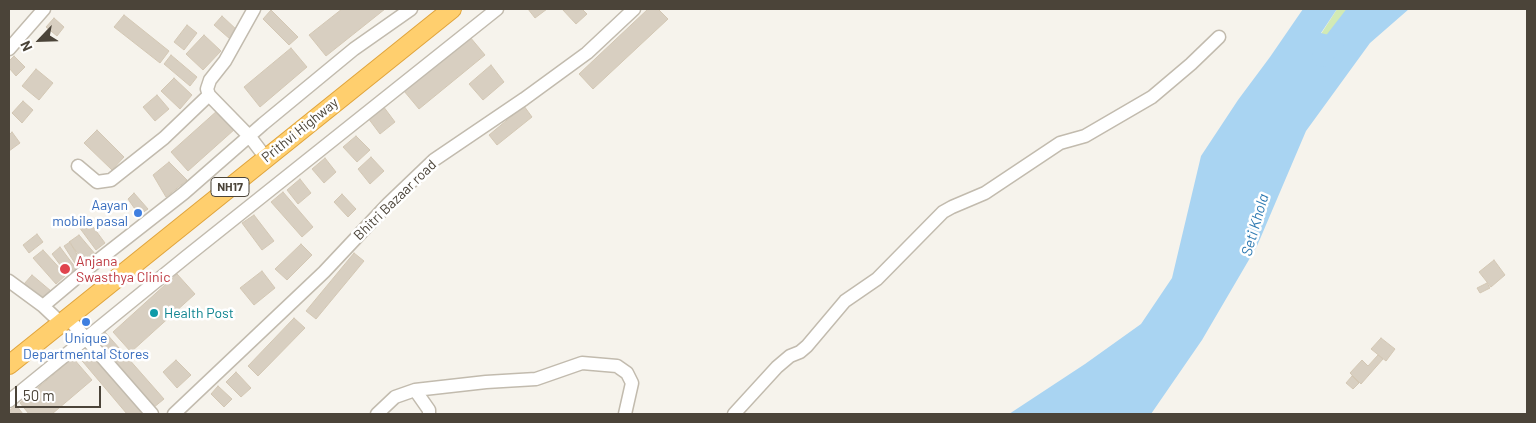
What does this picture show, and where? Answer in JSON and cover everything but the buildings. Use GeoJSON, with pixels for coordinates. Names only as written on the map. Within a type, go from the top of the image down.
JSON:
{"type":"FeatureCollection","features":[{"type":"Feature","properties":{"kind":"highway","name":"Prithvi Highway"},"geometry":{"type":"LineString","coordinates":[[9,365],[452,9]]}},
{"type":"Feature","properties":{"kind":"street"},"geometry":{"type":"LineString","coordinates":[[9,49],[44,9]]}},
{"type":"Feature","properties":{"kind":"street"},"geometry":{"type":"LineString","coordinates":[[254,9],[225,61],[210,80],[207,89],[209,96],[250,137],[266,158]]}},
{"type":"Feature","properties":{"kind":"street"},"geometry":{"type":"LineString","coordinates":[[43,306],[184,193],[263,124],[354,49],[411,9]]}},
{"type":"Feature","properties":{"kind":"street"},"geometry":{"type":"LineString","coordinates":[[9,401],[496,9]]}},
{"type":"Feature","properties":{"kind":"street","name":"Bhitri Bazaar road"},"geometry":{"type":"LineString","coordinates":[[174,414],[316,279],[388,204],[434,160],[524,99],[587,53],[634,9]]}},
{"type":"Feature","properties":{"kind":"street"},"geometry":{"type":"LineString","coordinates":[[734,414],[777,366],[807,346],[845,301],[877,279],[943,212],[985,192],[1060,143],[1085,136],[1152,97],[1219,37]]}},
{"type":"Feature","properties":{"kind":"street"},"geometry":{"type":"LineString","coordinates":[[78,166],[97,182],[111,180],[164,138],[209,96]]}},
{"type":"Feature","properties":{"kind":"street"},"geometry":{"type":"LineString","coordinates":[[9,281],[86,338],[152,414]]}},
{"type":"Feature","properties":{"kind":"street"},"geometry":{"type":"LineString","coordinates":[[377,414],[395,397],[415,390],[486,382],[536,379],[582,363],[617,366],[627,373],[632,383],[626,414]]}},
{"type":"Feature","properties":{"kind":"street"},"geometry":{"type":"LineString","coordinates":[[415,390],[429,410],[429,414]]}},
{"type":"Feature","properties":{"kind":"green space"},"geometry":{"type":"Polygon","coordinates":[[[1337,9],[1368,9],[1366,13],[1337,37],[1321,34],[1337,9]]]}},
{"type":"Feature","properties":{"kind":"water"},"geometry":{"type":"Polygon","coordinates":[[[1303,9],[1337,9],[1321,33],[1337,37],[1366,13],[1368,9],[1409,9],[1370,43],[1306,131],[1257,246],[1202,340],[1151,414],[1009,414],[1085,364],[1141,324],[1172,278],[1201,156],[1238,100],[1303,9]]]}},
{"type":"Feature","properties":{"kind":"waterway","name":"Seti Khola"},"geometry":{"type":"LineString","coordinates":[[1322,57],[1359,9]]}},
{"type":"Feature","properties":{"kind":"place","name":"Aayan mobile pasal"},"geometry":{"type":"Point","coordinates":[138,213]}},
{"type":"Feature","properties":{"kind":"place","name":"Anjana Swasthya Clinic"},"geometry":{"type":"Point","coordinates":[65,269]}},
{"type":"Feature","properties":{"kind":"place","name":"Health Post"},"geometry":{"type":"Point","coordinates":[154,313]}},
{"type":"Feature","properties":{"kind":"place","name":"Unique Departmental Stores"},"geometry":{"type":"Point","coordinates":[86,322]}}]}
